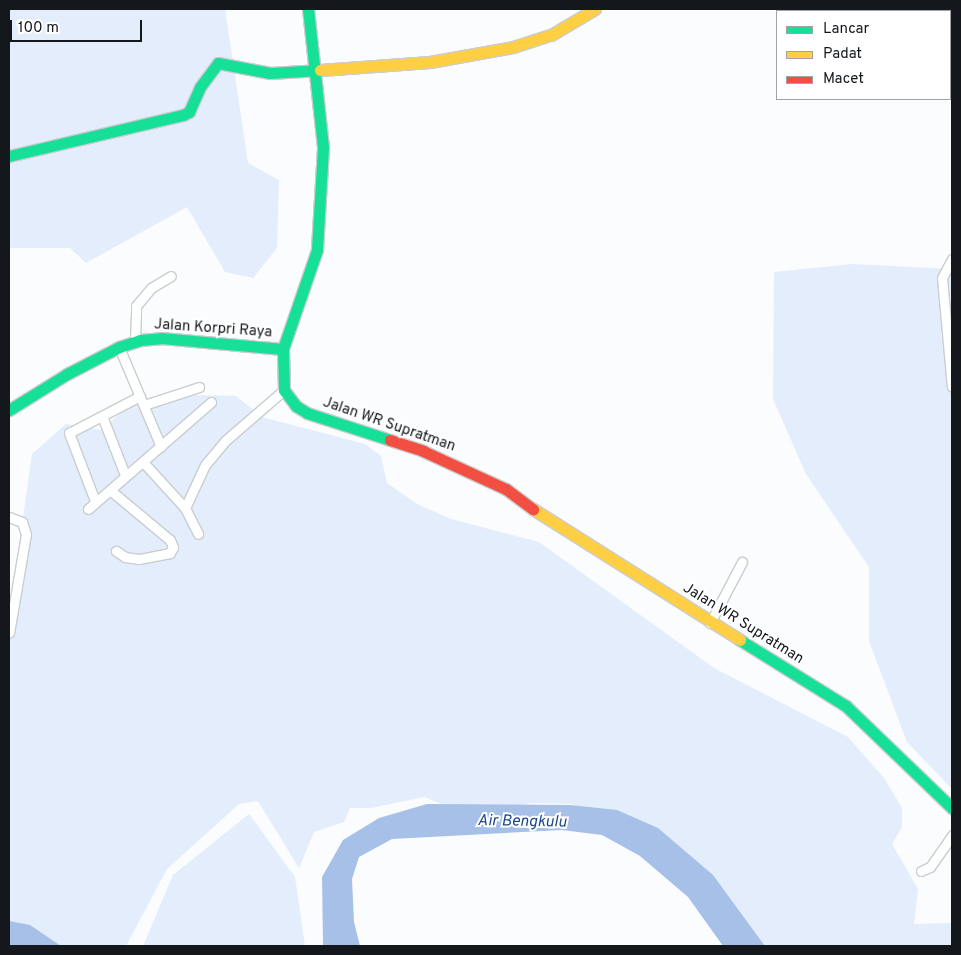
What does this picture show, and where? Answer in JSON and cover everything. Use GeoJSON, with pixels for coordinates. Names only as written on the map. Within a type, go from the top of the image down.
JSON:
{"type":"FeatureCollection","features":[{"type":"Feature","properties":{"kind":"main road"},"geometry":{"type":"LineString","coordinates":[[284,390],[283,349],[312,272],[320,226],[323,148],[308,9]]}},
{"type":"Feature","properties":{"kind":"main road"},"geometry":{"type":"LineString","coordinates":[[9,156],[183,115],[189,112],[200,87],[218,63],[270,73],[316,72],[430,62],[512,47],[551,35],[596,9]]}},
{"type":"Feature","properties":{"kind":"main road","name":"Jalan Korpri Raya"},"geometry":{"type":"LineString","coordinates":[[9,410],[120,346],[135,341],[161,338],[283,349]]}},
{"type":"Feature","properties":{"kind":"main road","name":"Jalan WR Supratman"},"geometry":{"type":"LineString","coordinates":[[284,390],[296,406],[307,413],[423,451],[506,489],[553,524],[846,706],[952,808]]}},
{"type":"Feature","properties":{"kind":"street"},"geometry":{"type":"LineString","coordinates":[[952,258],[942,278],[952,387]]}},
{"type":"Feature","properties":{"kind":"street"},"geometry":{"type":"LineString","coordinates":[[135,341],[136,306],[151,288],[171,276]]}},
{"type":"Feature","properties":{"kind":"street"},"geometry":{"type":"LineString","coordinates":[[120,346],[161,447]]}},
{"type":"Feature","properties":{"kind":"street"},"geometry":{"type":"LineString","coordinates":[[144,405],[199,387]]}},
{"type":"Feature","properties":{"kind":"street"},"geometry":{"type":"LineString","coordinates":[[185,508],[205,465],[226,440],[284,390]]}},
{"type":"Feature","properties":{"kind":"street"},"geometry":{"type":"LineString","coordinates":[[95,501],[68,435],[140,396]]}},
{"type":"Feature","properties":{"kind":"street"},"geometry":{"type":"LineString","coordinates":[[88,508],[211,402]]}},
{"type":"Feature","properties":{"kind":"street"},"geometry":{"type":"LineString","coordinates":[[102,416],[125,475]]}},
{"type":"Feature","properties":{"kind":"street"},"geometry":{"type":"LineString","coordinates":[[143,462],[185,508],[198,534]]}},
{"type":"Feature","properties":{"kind":"street"},"geometry":{"type":"LineString","coordinates":[[110,490],[170,540],[173,547],[170,553],[138,558],[125,557],[116,551]]}},
{"type":"Feature","properties":{"kind":"street"},"geometry":{"type":"LineString","coordinates":[[9,517],[22,522],[26,534],[9,633]]}},
{"type":"Feature","properties":{"kind":"street"},"geometry":{"type":"LineString","coordinates":[[710,623],[742,562]]}},
{"type":"Feature","properties":{"kind":"street"},"geometry":{"type":"LineString","coordinates":[[921,871],[930,867],[952,835]]}},
{"type":"Feature","properties":{"kind":"shaded area"},"geometry":{"type":"Polygon","coordinates":[[[9,9],[225,9],[248,163],[279,180],[277,248],[253,278],[225,272],[187,207],[86,263],[70,248],[9,248],[9,9]]]}},
{"type":"Feature","properties":{"kind":"shaded area"},"geometry":{"type":"Polygon","coordinates":[[[853,264],[952,269],[952,789],[907,742],[869,641],[869,567],[806,474],[773,399],[774,272],[853,264]]]}},
{"type":"Feature","properties":{"kind":"shaded area"},"geometry":{"type":"Polygon","coordinates":[[[197,395],[236,396],[262,417],[365,444],[381,456],[387,483],[417,504],[451,519],[539,542],[714,668],[848,737],[884,778],[902,808],[902,827],[892,844],[918,889],[914,924],[952,923],[952,946],[755,946],[599,812],[570,804],[530,803],[477,818],[424,797],[371,808],[350,808],[344,822],[314,832],[299,868],[258,801],[239,804],[167,869],[126,946],[57,946],[9,931],[9,617],[32,454],[66,424],[102,430],[133,401],[197,395]]]}},
{"type":"Feature","properties":{"kind":"shaded area"},"geometry":{"type":"Polygon","coordinates":[[[249,814],[295,877],[305,946],[143,946],[173,875],[249,814]]]}},
{"type":"Feature","properties":{"kind":"water","name":"Air Bengkulu"},"geometry":{"type":"Polygon","coordinates":[[[427,804],[570,805],[617,810],[658,828],[713,875],[765,946],[723,946],[688,897],[640,856],[602,835],[562,830],[392,839],[359,857],[352,879],[354,922],[360,946],[323,946],[322,877],[343,840],[379,818],[427,804]]]}},
{"type":"Feature","properties":{"kind":"water"},"geometry":{"type":"Polygon","coordinates":[[[9,921],[30,925],[61,946],[9,946],[9,921]]]}},
{"type":"Feature","properties":{"kind":"traffic: fast"},"geometry":{"type":"LineString","coordinates":[[308,9],[323,148],[317,250],[283,349],[284,390],[296,406],[307,413],[390,440]]}},
{"type":"Feature","properties":{"kind":"traffic: fast"},"geometry":{"type":"LineString","coordinates":[[9,156],[183,115],[189,112],[200,87],[218,63],[270,73],[320,70]]}},
{"type":"Feature","properties":{"kind":"traffic: fast"},"geometry":{"type":"LineString","coordinates":[[9,410],[67,374],[119,347],[140,340],[161,338],[283,349]]}},
{"type":"Feature","properties":{"kind":"traffic: fast"},"geometry":{"type":"LineString","coordinates":[[740,640],[846,706],[952,808]]}},
{"type":"Feature","properties":{"kind":"traffic: slow"},"geometry":{"type":"LineString","coordinates":[[320,70],[430,62],[513,47],[551,35],[595,9]]}},
{"type":"Feature","properties":{"kind":"traffic: slow"},"geometry":{"type":"LineString","coordinates":[[533,509],[740,640]]}},
{"type":"Feature","properties":{"kind":"traffic: jam"},"geometry":{"type":"LineString","coordinates":[[390,440],[423,451],[506,489],[533,509]]}}]}
